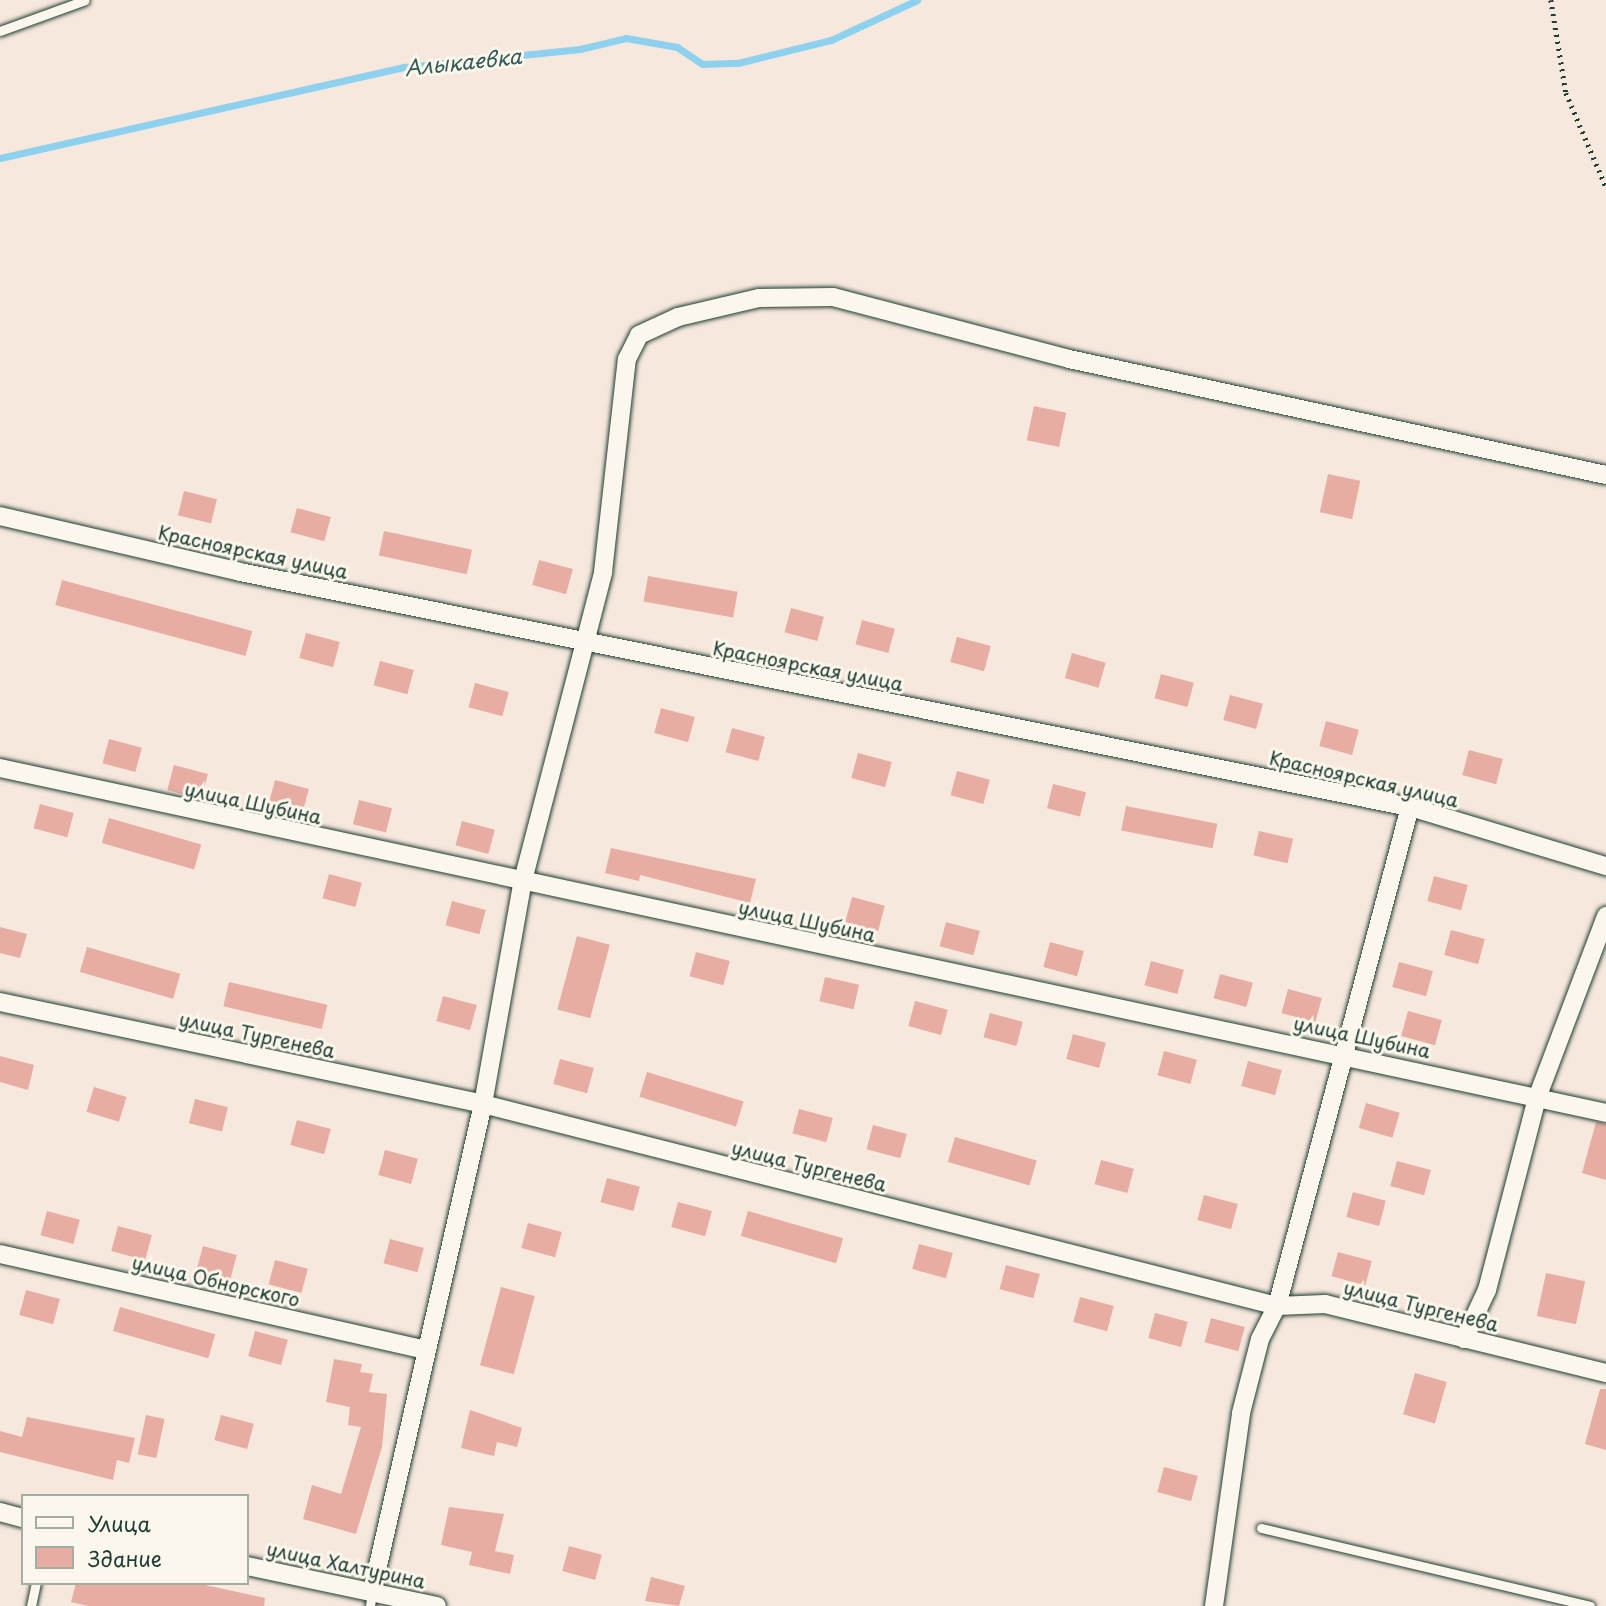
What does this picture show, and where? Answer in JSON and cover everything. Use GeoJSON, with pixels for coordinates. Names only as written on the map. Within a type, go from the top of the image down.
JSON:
{"type":"FeatureCollection","features":[{"type":"Feature","properties":{"kind":"street"},"geometry":{"type":"LineString","coordinates":[[371,1599],[423,1349],[483,1104],[522,884],[603,572],[633,347],[639,335],[678,317],[759,298],[833,297],[1069,359],[1606,475]]}},
{"type":"Feature","properties":{"kind":"street","name":"Красноярская улица"},"geometry":{"type":"LineString","coordinates":[[0,516],[584,643],[1410,807],[1606,866]]}},
{"type":"Feature","properties":{"kind":"street","name":"улица Шубина"},"geometry":{"type":"LineString","coordinates":[[0,768],[522,884],[1340,1053],[1606,1113]]}},
{"type":"Feature","properties":{"kind":"street"},"geometry":{"type":"LineString","coordinates":[[1214,1606],[1241,1413],[1260,1339],[1278,1306],[1340,1053],[1410,807]]}},
{"type":"Feature","properties":{"kind":"street"},"geometry":{"type":"LineString","coordinates":[[1464,1339],[1487,1290],[1537,1098],[1606,916]]}},
{"type":"Feature","properties":{"kind":"street","name":"улица Тургенева"},"geometry":{"type":"LineString","coordinates":[[0,1002],[483,1104],[1278,1306],[1325,1304],[1606,1373]]}},
{"type":"Feature","properties":{"kind":"street","name":"улица Обнорского"},"geometry":{"type":"LineString","coordinates":[[0,1254],[423,1349]]}},
{"type":"Feature","properties":{"kind":"street"},"geometry":{"type":"LineString","coordinates":[[0,1513],[21,1518]]}},
{"type":"Feature","properties":{"kind":"street","name":"улица Халтурина"},"geometry":{"type":"LineString","coordinates":[[248,1566],[371,1599],[437,1606]]}},
{"type":"Feature","properties":{"kind":"lane"},"geometry":{"type":"LineString","coordinates":[[0,31],[85,0]]}},
{"type":"Feature","properties":{"kind":"lane"},"geometry":{"type":"LineString","coordinates":[[1261,1528],[1590,1606]]}},
{"type":"Feature","properties":{"kind":"lane"},"geometry":{"type":"LineString","coordinates":[[31,1606],[36,1585]]}},
{"type":"Feature","properties":{"kind":"path"},"geometry":{"type":"LineString","coordinates":[[1550,0],[1566,93],[1606,187]]}},
{"type":"Feature","properties":{"kind":"building"},"geometry":{"type":"Polygon","coordinates":[[[1034,406],[1066,413],[1059,447],[1027,440],[1034,406]]]}},
{"type":"Feature","properties":{"kind":"building"},"geometry":{"type":"Polygon","coordinates":[[[1328,474],[1360,481],[1352,519],[1320,512],[1328,474]]]}},
{"type":"Feature","properties":{"kind":"building"},"geometry":{"type":"Polygon","coordinates":[[[184,491],[217,499],[211,523],[178,515],[184,491]]]}},
{"type":"Feature","properties":{"kind":"building"},"geometry":{"type":"Polygon","coordinates":[[[297,508],[331,517],[324,541],[291,532],[297,508]]]}},
{"type":"Feature","properties":{"kind":"building"},"geometry":{"type":"Polygon","coordinates":[[[384,531],[472,550],[467,574],[379,555],[384,531]]]}},
{"type":"Feature","properties":{"kind":"building"},"geometry":{"type":"Polygon","coordinates":[[[539,560],[573,569],[566,594],[532,585],[539,560]]]}},
{"type":"Feature","properties":{"kind":"building"},"geometry":{"type":"Polygon","coordinates":[[[648,576],[738,592],[733,617],[643,602],[648,576]]]}},
{"type":"Feature","properties":{"kind":"building"},"geometry":{"type":"Polygon","coordinates":[[[62,580],[252,631],[246,656],[55,605],[62,580]]]}},
{"type":"Feature","properties":{"kind":"building"},"geometry":{"type":"Polygon","coordinates":[[[791,608],[824,617],[817,641],[785,632],[791,608]]]}},
{"type":"Feature","properties":{"kind":"building"},"geometry":{"type":"Polygon","coordinates":[[[862,620],[895,629],[888,653],[856,644],[862,620]]]}},
{"type":"Feature","properties":{"kind":"building"},"geometry":{"type":"Polygon","coordinates":[[[306,633],[340,642],[333,667],[299,658],[306,633]]]}},
{"type":"Feature","properties":{"kind":"building"},"geometry":{"type":"Polygon","coordinates":[[[957,637],[991,646],[984,671],[950,662],[957,637]]]}},
{"type":"Feature","properties":{"kind":"building"},"geometry":{"type":"Polygon","coordinates":[[[1072,653],[1106,663],[1098,688],[1065,678],[1072,653]]]}},
{"type":"Feature","properties":{"kind":"building"},"geometry":{"type":"Polygon","coordinates":[[[380,661],[414,670],[407,694],[374,685],[380,661]]]}},
{"type":"Feature","properties":{"kind":"building"},"geometry":{"type":"Polygon","coordinates":[[[1161,674],[1194,683],[1187,707],[1155,698],[1161,674]]]}},
{"type":"Feature","properties":{"kind":"building"},"geometry":{"type":"Polygon","coordinates":[[[475,683],[509,692],[502,716],[469,707],[475,683]]]}},
{"type":"Feature","properties":{"kind":"building"},"geometry":{"type":"Polygon","coordinates":[[[1230,695],[1263,704],[1256,729],[1223,720],[1230,695]]]}},
{"type":"Feature","properties":{"kind":"building"},"geometry":{"type":"Polygon","coordinates":[[[661,708],[695,717],[688,742],[654,733],[661,708]]]}},
{"type":"Feature","properties":{"kind":"building"},"geometry":{"type":"Polygon","coordinates":[[[1326,721],[1359,730],[1352,755],[1319,746],[1326,721]]]}},
{"type":"Feature","properties":{"kind":"building"},"geometry":{"type":"Polygon","coordinates":[[[732,728],[765,737],[758,761],[726,752],[732,728]]]}},
{"type":"Feature","properties":{"kind":"building"},"geometry":{"type":"Polygon","coordinates":[[[109,739],[142,748],[135,772],[103,763],[109,739]]]}},
{"type":"Feature","properties":{"kind":"building"},"geometry":{"type":"Polygon","coordinates":[[[1469,750],[1503,759],[1496,784],[1462,775],[1469,750]]]}},
{"type":"Feature","properties":{"kind":"building"},"geometry":{"type":"Polygon","coordinates":[[[858,753],[892,762],[885,787],[851,778],[858,753]]]}},
{"type":"Feature","properties":{"kind":"building"},"geometry":{"type":"Polygon","coordinates":[[[174,765],[208,774],[201,799],[167,790],[174,765]]]}},
{"type":"Feature","properties":{"kind":"building"},"geometry":{"type":"Polygon","coordinates":[[[957,771],[990,780],[983,804],[951,795],[957,771]]]}},
{"type":"Feature","properties":{"kind":"building"},"geometry":{"type":"Polygon","coordinates":[[[275,780],[309,789],[302,813],[269,804],[275,780]]]}},
{"type":"Feature","properties":{"kind":"building"},"geometry":{"type":"Polygon","coordinates":[[[1053,784],[1086,792],[1080,816],[1047,808],[1053,784]]]}},
{"type":"Feature","properties":{"kind":"building"},"geometry":{"type":"Polygon","coordinates":[[[359,800],[392,808],[386,832],[353,824],[359,800]]]}},
{"type":"Feature","properties":{"kind":"building"},"geometry":{"type":"Polygon","coordinates":[[[40,804],[74,813],[67,837],[34,828],[40,804]]]}},
{"type":"Feature","properties":{"kind":"building"},"geometry":{"type":"Polygon","coordinates":[[[1126,806],[1217,824],[1213,848],[1121,831],[1126,806]]]}},
{"type":"Feature","properties":{"kind":"building"},"geometry":{"type":"Polygon","coordinates":[[[109,818],[201,844],[194,869],[102,843],[109,818]]]}},
{"type":"Feature","properties":{"kind":"building"},"geometry":{"type":"Polygon","coordinates":[[[462,821],[495,830],[488,854],[456,845],[462,821]]]}},
{"type":"Feature","properties":{"kind":"building"},"geometry":{"type":"Polygon","coordinates":[[[1259,831],[1293,839],[1287,863],[1253,855],[1259,831]]]}},
{"type":"Feature","properties":{"kind":"building"},"geometry":{"type":"Polygon","coordinates":[[[611,848],[756,879],[750,903],[640,875],[639,881],[605,873],[611,848]]]}},
{"type":"Feature","properties":{"kind":"building"},"geometry":{"type":"Polygon","coordinates":[[[329,874],[362,883],[355,907],[323,898],[329,874]]]}},
{"type":"Feature","properties":{"kind":"building"},"geometry":{"type":"Polygon","coordinates":[[[1434,876],[1468,885],[1461,910],[1427,901],[1434,876]]]}},
{"type":"Feature","properties":{"kind":"building"},"geometry":{"type":"Polygon","coordinates":[[[852,897],[885,906],[878,931],[845,922],[852,897]]]}},
{"type":"Feature","properties":{"kind":"building"},"geometry":{"type":"Polygon","coordinates":[[[452,901],[486,910],[479,934],[446,925],[452,901]]]}},
{"type":"Feature","properties":{"kind":"building"},"geometry":{"type":"Polygon","coordinates":[[[946,922],[980,931],[973,955],[940,946],[946,922]]]}},
{"type":"Feature","properties":{"kind":"building"},"geometry":{"type":"Polygon","coordinates":[[[0,927],[27,934],[20,958],[0,953],[0,927]]]}},
{"type":"Feature","properties":{"kind":"building"},"geometry":{"type":"Polygon","coordinates":[[[1451,930],[1485,939],[1478,964],[1444,955],[1451,930]]]}},
{"type":"Feature","properties":{"kind":"building"},"geometry":{"type":"Polygon","coordinates":[[[577,936],[610,945],[590,1018],[557,1009],[577,936]]]}},
{"type":"Feature","properties":{"kind":"building"},"geometry":{"type":"Polygon","coordinates":[[[1050,942],[1084,951],[1077,976],[1043,967],[1050,942]]]}},
{"type":"Feature","properties":{"kind":"building"},"geometry":{"type":"Polygon","coordinates":[[[87,947],[180,974],[173,999],[80,972],[87,947]]]}},
{"type":"Feature","properties":{"kind":"building"},"geometry":{"type":"Polygon","coordinates":[[[696,952],[730,961],[723,985],[690,976],[696,952]]]}},
{"type":"Feature","properties":{"kind":"building"},"geometry":{"type":"Polygon","coordinates":[[[1151,961],[1184,970],[1177,994],[1145,985],[1151,961]]]}},
{"type":"Feature","properties":{"kind":"building"},"geometry":{"type":"Polygon","coordinates":[[[1399,962],[1433,971],[1426,996],[1392,987],[1399,962]]]}},
{"type":"Feature","properties":{"kind":"building"},"geometry":{"type":"Polygon","coordinates":[[[1220,974],[1253,983],[1246,1007],[1214,998],[1220,974]]]}},
{"type":"Feature","properties":{"kind":"building"},"geometry":{"type":"Polygon","coordinates":[[[825,977],[859,985],[853,1009],[819,1001],[825,977]]]}},
{"type":"Feature","properties":{"kind":"building"},"geometry":{"type":"Polygon","coordinates":[[[229,982],[327,1005],[322,1029],[223,1006],[229,982]]]}},
{"type":"Feature","properties":{"kind":"building"},"geometry":{"type":"Polygon","coordinates":[[[1288,989],[1322,998],[1315,1022],[1282,1013],[1288,989]]]}},
{"type":"Feature","properties":{"kind":"building"},"geometry":{"type":"Polygon","coordinates":[[[443,996],[477,1005],[470,1030],[436,1021],[443,996]]]}},
{"type":"Feature","properties":{"kind":"building"},"geometry":{"type":"Polygon","coordinates":[[[915,1001],[948,1010],[941,1035],[908,1026],[915,1001]]]}},
{"type":"Feature","properties":{"kind":"building"},"geometry":{"type":"Polygon","coordinates":[[[1408,1011],[1442,1020],[1435,1045],[1401,1036],[1408,1011]]]}},
{"type":"Feature","properties":{"kind":"building"},"geometry":{"type":"Polygon","coordinates":[[[990,1013],[1023,1022],[1016,1046],[984,1037],[990,1013]]]}},
{"type":"Feature","properties":{"kind":"building"},"geometry":{"type":"Polygon","coordinates":[[[1073,1034],[1106,1043],[1099,1068],[1066,1059],[1073,1034]]]}},
{"type":"Feature","properties":{"kind":"building"},"geometry":{"type":"Polygon","coordinates":[[[1164,1051],[1197,1060],[1190,1084],[1158,1075],[1164,1051]]]}},
{"type":"Feature","properties":{"kind":"building"},"geometry":{"type":"Polygon","coordinates":[[[0,1056],[34,1065],[28,1090],[0,1082],[0,1056]]]}},
{"type":"Feature","properties":{"kind":"building"},"geometry":{"type":"Polygon","coordinates":[[[560,1059],[594,1068],[587,1093],[553,1084],[560,1059]]]}},
{"type":"Feature","properties":{"kind":"building"},"geometry":{"type":"Polygon","coordinates":[[[1248,1061],[1282,1070],[1275,1095],[1241,1086],[1248,1061]]]}},
{"type":"Feature","properties":{"kind":"building"},"geometry":{"type":"Polygon","coordinates":[[[647,1072],[744,1102],[736,1126],[639,1097],[647,1072]]]}},
{"type":"Feature","properties":{"kind":"building"},"geometry":{"type":"Polygon","coordinates":[[[94,1087],[127,1097],[119,1122],[86,1112],[94,1087]]]}},
{"type":"Feature","properties":{"kind":"building"},"geometry":{"type":"Polygon","coordinates":[[[195,1099],[228,1107],[222,1131],[189,1123],[195,1099]]]}},
{"type":"Feature","properties":{"kind":"building"},"geometry":{"type":"Polygon","coordinates":[[[1366,1103],[1400,1113],[1392,1138],[1359,1128],[1366,1103]]]}},
{"type":"Feature","properties":{"kind":"building"},"geometry":{"type":"Polygon","coordinates":[[[799,1109],[833,1118],[826,1142],[793,1133],[799,1109]]]}},
{"type":"Feature","properties":{"kind":"building"},"geometry":{"type":"Polygon","coordinates":[[[297,1120],[331,1129],[324,1154],[290,1145],[297,1120]]]}},
{"type":"Feature","properties":{"kind":"building"},"geometry":{"type":"Polygon","coordinates":[[[1596,1122],[1606,1124],[1606,1180],[1582,1173],[1596,1122]]]}},
{"type":"Feature","properties":{"kind":"building"},"geometry":{"type":"Polygon","coordinates":[[[873,1125],[907,1134],[900,1158],[867,1149],[873,1125]]]}},
{"type":"Feature","properties":{"kind":"building"},"geometry":{"type":"Polygon","coordinates":[[[955,1137],[1037,1160],[1030,1185],[948,1162],[955,1137]]]}},
{"type":"Feature","properties":{"kind":"building"},"geometry":{"type":"Polygon","coordinates":[[[385,1150],[418,1159],[411,1184],[378,1175],[385,1150]]]}},
{"type":"Feature","properties":{"kind":"building"},"geometry":{"type":"Polygon","coordinates":[[[1101,1160],[1134,1169],[1127,1193],[1095,1184],[1101,1160]]]}},
{"type":"Feature","properties":{"kind":"building"},"geometry":{"type":"Polygon","coordinates":[[[1397,1161],[1431,1170],[1424,1195],[1390,1186],[1397,1161]]]}},
{"type":"Feature","properties":{"kind":"building"},"geometry":{"type":"Polygon","coordinates":[[[607,1178],[640,1187],[633,1211],[601,1202],[607,1178]]]}},
{"type":"Feature","properties":{"kind":"building"},"geometry":{"type":"Polygon","coordinates":[[[1353,1192],[1386,1201],[1379,1226],[1346,1217],[1353,1192]]]}},
{"type":"Feature","properties":{"kind":"building"},"geometry":{"type":"Polygon","coordinates":[[[1204,1195],[1238,1204],[1231,1229],[1197,1220],[1204,1195]]]}},
{"type":"Feature","properties":{"kind":"building"},"geometry":{"type":"Polygon","coordinates":[[[678,1202],[712,1211],[705,1236],[671,1227],[678,1202]]]}},
{"type":"Feature","properties":{"kind":"building"},"geometry":{"type":"Polygon","coordinates":[[[47,1211],[80,1220],[73,1244],[41,1235],[47,1211]]]}},
{"type":"Feature","properties":{"kind":"building"},"geometry":{"type":"Polygon","coordinates":[[[748,1211],[843,1238],[836,1263],[741,1236],[748,1211]]]}},
{"type":"Feature","properties":{"kind":"building"},"geometry":{"type":"Polygon","coordinates":[[[528,1223],[562,1232],[555,1257],[521,1248],[528,1223]]]}},
{"type":"Feature","properties":{"kind":"building"},"geometry":{"type":"Polygon","coordinates":[[[118,1226],[152,1235],[145,1260],[111,1251],[118,1226]]]}},
{"type":"Feature","properties":{"kind":"building"},"geometry":{"type":"Polygon","coordinates":[[[390,1239],[424,1248],[417,1272],[384,1263],[390,1239]]]}},
{"type":"Feature","properties":{"kind":"building"},"geometry":{"type":"Polygon","coordinates":[[[919,1244],[953,1253],[946,1278],[912,1269],[919,1244]]]}},
{"type":"Feature","properties":{"kind":"building"},"geometry":{"type":"Polygon","coordinates":[[[203,1246],[237,1255],[230,1280],[196,1271],[203,1246]]]}},
{"type":"Feature","properties":{"kind":"building"},"geometry":{"type":"Polygon","coordinates":[[[1338,1252],[1372,1261],[1365,1285],[1332,1276],[1338,1252]]]}},
{"type":"Feature","properties":{"kind":"building"},"geometry":{"type":"Polygon","coordinates":[[[275,1260],[308,1269],[301,1293],[269,1284],[275,1260]]]}},
{"type":"Feature","properties":{"kind":"building"},"geometry":{"type":"Polygon","coordinates":[[[1006,1265],[1040,1274],[1033,1298],[1000,1289],[1006,1265]]]}},
{"type":"Feature","properties":{"kind":"building"},"geometry":{"type":"Polygon","coordinates":[[[1546,1273],[1585,1281],[1576,1324],[1537,1316],[1546,1273]]]}},
{"type":"Feature","properties":{"kind":"building"},"geometry":{"type":"Polygon","coordinates":[[[501,1287],[535,1296],[514,1374],[480,1365],[501,1287]]]}},
{"type":"Feature","properties":{"kind":"building"},"geometry":{"type":"Polygon","coordinates":[[[26,1290],[60,1299],[53,1324],[19,1315],[26,1290]]]}},
{"type":"Feature","properties":{"kind":"building"},"geometry":{"type":"Polygon","coordinates":[[[1080,1297],[1114,1306],[1107,1331],[1073,1322],[1080,1297]]]}},
{"type":"Feature","properties":{"kind":"building"},"geometry":{"type":"Polygon","coordinates":[[[120,1307],[215,1334],[208,1358],[113,1331],[120,1307]]]}},
{"type":"Feature","properties":{"kind":"building"},"geometry":{"type":"Polygon","coordinates":[[[1155,1313],[1188,1322],[1181,1347],[1148,1338],[1155,1313]]]}},
{"type":"Feature","properties":{"kind":"building"},"geometry":{"type":"Polygon","coordinates":[[[1211,1318],[1245,1327],[1238,1351],[1205,1342],[1211,1318]]]}},
{"type":"Feature","properties":{"kind":"building"},"geometry":{"type":"Polygon","coordinates":[[[255,1331],[288,1340],[281,1365],[248,1356],[255,1331]]]}},
{"type":"Feature","properties":{"kind":"building"},"geometry":{"type":"Polygon","coordinates":[[[334,1359],[362,1364],[360,1372],[373,1374],[369,1392],[387,1394],[382,1447],[356,1534],[303,1519],[312,1485],[341,1494],[361,1427],[348,1425],[350,1407],[326,1402],[334,1359]]]}},
{"type":"Feature","properties":{"kind":"building"},"geometry":{"type":"Polygon","coordinates":[[[1415,1373],[1447,1382],[1435,1423],[1403,1414],[1415,1373]]]}},
{"type":"Feature","properties":{"kind":"building"},"geometry":{"type":"Polygon","coordinates":[[[1600,1389],[1606,1389],[1606,1450],[1585,1444],[1600,1389]]]}},
{"type":"Feature","properties":{"kind":"building"},"geometry":{"type":"Polygon","coordinates":[[[470,1410],[522,1428],[517,1447],[497,1442],[494,1456],[461,1448],[470,1410]]]}},
{"type":"Feature","properties":{"kind":"building"},"geometry":{"type":"Polygon","coordinates":[[[146,1415],[165,1419],[156,1458],[138,1454],[146,1415]]]}},
{"type":"Feature","properties":{"kind":"building"},"geometry":{"type":"Polygon","coordinates":[[[221,1415],[254,1424],[247,1449],[214,1440],[221,1415]]]}},
{"type":"Feature","properties":{"kind":"building"},"geometry":{"type":"Polygon","coordinates":[[[27,1417],[135,1438],[129,1463],[117,1460],[113,1480],[0,1452],[0,1431],[22,1437],[27,1417]]]}},
{"type":"Feature","properties":{"kind":"building"},"geometry":{"type":"Polygon","coordinates":[[[1164,1467],[1198,1476],[1191,1501],[1157,1492],[1164,1467]]]}},
{"type":"Feature","properties":{"kind":"building"},"geometry":{"type":"Polygon","coordinates":[[[449,1507],[504,1514],[495,1551],[514,1555],[510,1574],[469,1565],[472,1552],[441,1545],[449,1507]]]}},
{"type":"Feature","properties":{"kind":"building"},"geometry":{"type":"Polygon","coordinates":[[[569,1546],[602,1555],[595,1580],[562,1571],[569,1546]]]}},
{"type":"Feature","properties":{"kind":"building"},"geometry":{"type":"Polygon","coordinates":[[[651,1577],[685,1586],[679,1606],[645,1601],[651,1577]]]}},
{"type":"Feature","properties":{"kind":"building"},"geometry":{"type":"Polygon","coordinates":[[[75,1585],[205,1585],[265,1598],[264,1606],[88,1606],[71,1602],[75,1585]]]}},
{"type":"Feature","properties":{"kind":"waterway","name":"Алыкаевка"},"geometry":{"type":"LineString","coordinates":[[0,158],[405,67],[580,49],[626,38],[677,47],[702,64],[738,63],[831,40],[917,0]]}}]}
